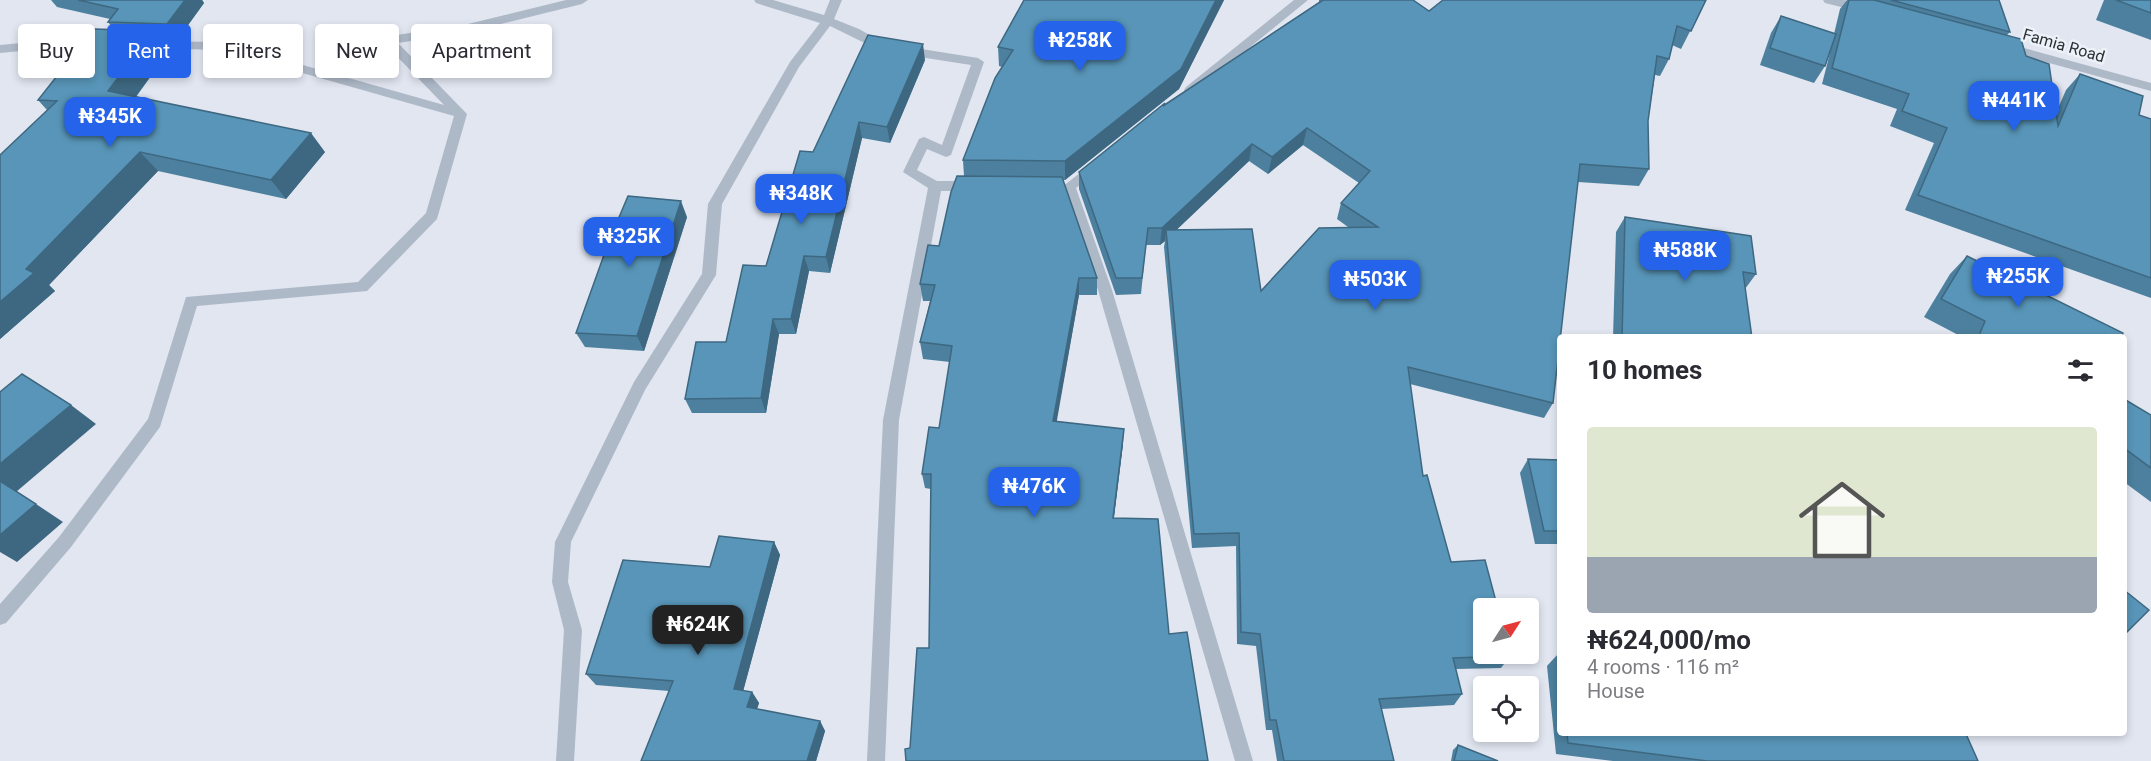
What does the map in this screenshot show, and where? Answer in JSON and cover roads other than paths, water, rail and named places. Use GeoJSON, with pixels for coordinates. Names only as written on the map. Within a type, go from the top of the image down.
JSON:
{"type":"FeatureCollection","features":[{"type":"Feature","properties":{"kind":"street"},"geometry":{"type":"LineString","coordinates":[[461,114],[388,40],[468,27],[582,0]]}},
{"type":"Feature","properties":{"kind":"street"},"geometry":{"type":"LineString","coordinates":[[760,0],[827,22],[872,40],[880,47],[978,62],[946,152],[924,142],[910,172],[935,186],[991,186]]}},
{"type":"Feature","properties":{"kind":"street"},"geometry":{"type":"LineString","coordinates":[[566,761],[573,630],[560,582],[563,542],[639,386],[709,275],[715,204],[794,65],[827,22],[836,0]]}},
{"type":"Feature","properties":{"kind":"street"},"geometry":{"type":"LineString","coordinates":[[1829,0],[1874,12]]}},
{"type":"Feature","properties":{"kind":"street"},"geometry":{"type":"LineString","coordinates":[[1179,99],[1290,11],[1307,3]]}},
{"type":"Feature","properties":{"kind":"street"},"geometry":{"type":"LineString","coordinates":[[0,48],[74,42],[221,46],[461,114]]}},
{"type":"Feature","properties":{"kind":"street","name":"Famia Road"},"geometry":{"type":"LineString","coordinates":[[1998,44],[2151,87]]}},
{"type":"Feature","properties":{"kind":"street"},"geometry":{"type":"LineString","coordinates":[[0,617],[65,542],[155,422],[191,301],[362,287],[432,215],[461,114]]}},
{"type":"Feature","properties":{"kind":"street"},"geometry":{"type":"LineString","coordinates":[[1106,157],[1064,187],[1105,290],[1244,761]]}},
{"type":"Feature","properties":{"kind":"street"},"geometry":{"type":"LineString","coordinates":[[876,761],[891,420],[935,186]]}}]}
